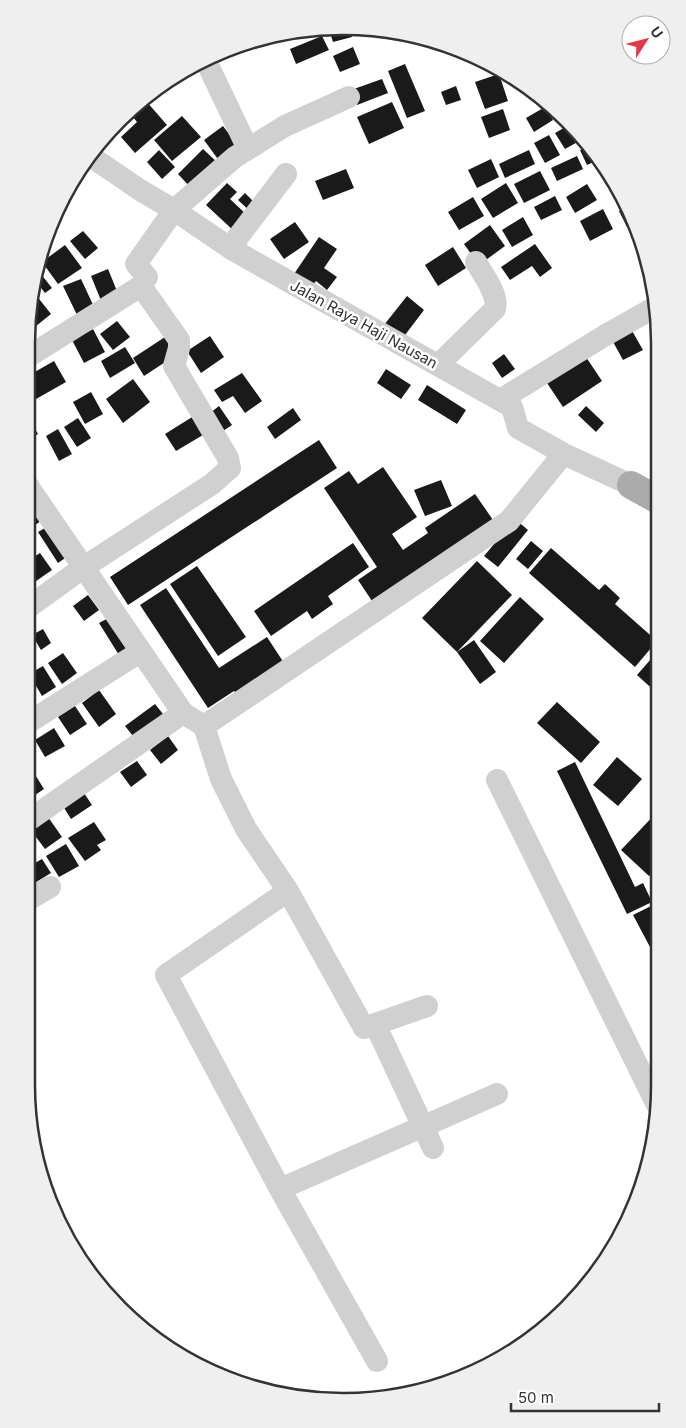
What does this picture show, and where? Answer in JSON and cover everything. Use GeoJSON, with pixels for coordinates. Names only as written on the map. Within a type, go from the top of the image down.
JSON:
{"type":"FeatureCollection","features":[{"type":"Feature","properties":{"kind":"main road","name":"Jalan Raya Haji Nausan"},"geometry":{"type":"LineString","coordinates":[[631,485],[651,495]]}},
{"type":"Feature","properties":{"kind":"street"},"geometry":{"type":"LineString","coordinates":[[209,66],[248,149]]}},
{"type":"Feature","properties":{"kind":"street"},"geometry":{"type":"LineString","coordinates":[[35,352],[141,286],[147,277],[136,264],[174,210],[216,173],[248,149],[285,126],[348,97]]}},
{"type":"Feature","properties":{"kind":"street","name":"Jalan Raya Haji Nausan"},"geometry":{"type":"LineString","coordinates":[[96,160],[233,250],[512,407],[518,428],[563,457],[631,485]]}},
{"type":"Feature","properties":{"kind":"street"},"geometry":{"type":"LineString","coordinates":[[233,250],[238,237],[286,174]]}},
{"type":"Feature","properties":{"kind":"street"},"geometry":{"type":"LineString","coordinates":[[438,365],[495,309],[494,295],[476,262]]}},
{"type":"Feature","properties":{"kind":"street"},"geometry":{"type":"LineString","coordinates":[[35,602],[84,567],[212,484],[230,468],[228,458],[174,366],[179,348],[179,340],[141,286]]}},
{"type":"Feature","properties":{"kind":"street"},"geometry":{"type":"LineString","coordinates":[[500,400],[649,311]]}},
{"type":"Feature","properties":{"kind":"street"},"geometry":{"type":"LineString","coordinates":[[204,726],[509,521],[563,457]]}},
{"type":"Feature","properties":{"kind":"street"},"geometry":{"type":"LineString","coordinates":[[35,496],[183,713],[204,726],[221,779],[246,828],[288,891],[364,1028],[427,1006]]}},
{"type":"Feature","properties":{"kind":"street"},"geometry":{"type":"LineString","coordinates":[[35,718],[140,652]]}},
{"type":"Feature","properties":{"kind":"street"},"geometry":{"type":"LineString","coordinates":[[35,816],[183,713]]}},
{"type":"Feature","properties":{"kind":"street"},"geometry":{"type":"LineString","coordinates":[[497,780],[651,1092]]}},
{"type":"Feature","properties":{"kind":"street"},"geometry":{"type":"LineString","coordinates":[[35,896],[50,887]]}},
{"type":"Feature","properties":{"kind":"street"},"geometry":{"type":"LineString","coordinates":[[288,891],[166,975],[280,1189],[377,1362]]}},
{"type":"Feature","properties":{"kind":"street"},"geometry":{"type":"LineString","coordinates":[[375,1024],[433,1148]]}},
{"type":"Feature","properties":{"kind":"street"},"geometry":{"type":"LineString","coordinates":[[280,1189],[497,1094]]}},
{"type":"Feature","properties":{"kind":"building"},"geometry":{"type":"Polygon","coordinates":[[[352,35],[352,37],[333,42],[331,36],[352,35]]]}},
{"type":"Feature","properties":{"kind":"building"},"geometry":{"type":"Polygon","coordinates":[[[322,36],[329,50],[296,64],[290,49],[322,36]]]}},
{"type":"Feature","properties":{"kind":"building"},"geometry":{"type":"Polygon","coordinates":[[[353,47],[360,64],[340,72],[333,56],[353,47]]]}},
{"type":"Feature","properties":{"kind":"building"},"geometry":{"type":"Polygon","coordinates":[[[405,64],[425,111],[407,118],[388,71],[405,64]]]}},
{"type":"Feature","properties":{"kind":"building"},"geometry":{"type":"Polygon","coordinates":[[[497,76],[500,78],[508,101],[485,109],[475,82],[497,76]]]}},
{"type":"Feature","properties":{"kind":"building"},"geometry":{"type":"Polygon","coordinates":[[[382,79],[388,93],[357,105],[351,90],[382,79]]]}},
{"type":"Feature","properties":{"kind":"building"},"geometry":{"type":"Polygon","coordinates":[[[456,86],[461,100],[446,105],[441,92],[456,86]]]}},
{"type":"Feature","properties":{"kind":"building"},"geometry":{"type":"Polygon","coordinates":[[[392,102],[404,128],[369,144],[357,117],[392,102]]]}},
{"type":"Feature","properties":{"kind":"building"},"geometry":{"type":"Polygon","coordinates":[[[149,104],[167,125],[135,153],[121,137],[137,122],[133,117],[149,104]]]}},
{"type":"Feature","properties":{"kind":"building"},"geometry":{"type":"Polygon","coordinates":[[[543,108],[553,120],[534,132],[526,118],[543,108]]]}},
{"type":"Feature","properties":{"kind":"building"},"geometry":{"type":"Polygon","coordinates":[[[503,109],[510,130],[489,138],[481,117],[503,109]]]}},
{"type":"Feature","properties":{"kind":"building"},"geometry":{"type":"Polygon","coordinates":[[[182,116],[201,137],[172,161],[154,140],[182,116]]]}},
{"type":"Feature","properties":{"kind":"building"},"geometry":{"type":"Polygon","coordinates":[[[223,126],[239,147],[220,162],[204,140],[223,126]]]}},
{"type":"Feature","properties":{"kind":"building"},"geometry":{"type":"Polygon","coordinates":[[[564,128],[577,142],[565,149],[555,133],[564,128]]]}},
{"type":"Feature","properties":{"kind":"building"},"geometry":{"type":"Polygon","coordinates":[[[549,135],[560,155],[545,163],[534,143],[549,135]]]}},
{"type":"Feature","properties":{"kind":"building"},"geometry":{"type":"Polygon","coordinates":[[[203,149],[218,163],[192,189],[178,174],[203,149]]]}},
{"type":"Feature","properties":{"kind":"building"},"geometry":{"type":"Polygon","coordinates":[[[582,149],[592,163],[587,165],[580,150],[582,149]]]}},
{"type":"Feature","properties":{"kind":"building"},"geometry":{"type":"Polygon","coordinates":[[[159,150],[175,167],[162,179],[147,162],[159,150]]]}},
{"type":"Feature","properties":{"kind":"building"},"geometry":{"type":"Polygon","coordinates":[[[529,150],[535,164],[505,178],[499,164],[529,150]]]}},
{"type":"Feature","properties":{"kind":"building"},"geometry":{"type":"Polygon","coordinates":[[[577,156],[583,169],[557,181],[551,168],[577,156]]]}},
{"type":"Feature","properties":{"kind":"building"},"geometry":{"type":"Polygon","coordinates":[[[491,159],[499,177],[477,188],[468,170],[491,159]]]}},
{"type":"Feature","properties":{"kind":"building"},"geometry":{"type":"Polygon","coordinates":[[[346,169],[354,188],[323,200],[315,181],[346,169]]]}},
{"type":"Feature","properties":{"kind":"building"},"geometry":{"type":"Polygon","coordinates":[[[540,171],[550,190],[524,203],[514,184],[540,171]]]}},
{"type":"Feature","properties":{"kind":"building"},"geometry":{"type":"Polygon","coordinates":[[[227,183],[237,192],[230,199],[247,215],[234,231],[206,205],[227,183]]]}},
{"type":"Feature","properties":{"kind":"building"},"geometry":{"type":"Polygon","coordinates":[[[506,183],[518,203],[493,218],[481,199],[506,183]]]}},
{"type":"Feature","properties":{"kind":"building"},"geometry":{"type":"Polygon","coordinates":[[[587,184],[597,200],[575,213],[566,197],[587,184]]]}},
{"type":"Feature","properties":{"kind":"building"},"geometry":{"type":"Polygon","coordinates":[[[245,193],[258,206],[252,213],[238,200],[245,193]]]}},
{"type":"Feature","properties":{"kind":"building"},"geometry":{"type":"Polygon","coordinates":[[[555,196],[562,210],[541,220],[534,207],[555,196]]]}},
{"type":"Feature","properties":{"kind":"building"},"geometry":{"type":"Polygon","coordinates":[[[473,197],[484,216],[459,230],[448,212],[473,197]]]}},
{"type":"Feature","properties":{"kind":"building"},"geometry":{"type":"Polygon","coordinates":[[[603,209],[613,229],[590,241],[580,221],[603,209]]]}},
{"type":"Feature","properties":{"kind":"building"},"geometry":{"type":"Polygon","coordinates":[[[621,210],[628,226],[627,227],[619,211],[621,210]]]}},
{"type":"Feature","properties":{"kind":"building"},"geometry":{"type":"Polygon","coordinates":[[[523,217],[533,235],[512,247],[502,230],[523,217]]]}},
{"type":"Feature","properties":{"kind":"building"},"geometry":{"type":"Polygon","coordinates":[[[295,222],[309,242],[284,259],[270,239],[295,222]]]}},
{"type":"Feature","properties":{"kind":"building"},"geometry":{"type":"Polygon","coordinates":[[[490,225],[505,246],[479,265],[464,244],[490,225]]]}},
{"type":"Feature","properties":{"kind":"building"},"geometry":{"type":"Polygon","coordinates":[[[83,231],[98,248],[85,259],[70,241],[83,231]]]}},
{"type":"Feature","properties":{"kind":"building"},"geometry":{"type":"Polygon","coordinates":[[[319,237],[337,249],[324,268],[337,277],[327,290],[316,281],[310,289],[292,277],[319,237]]]}},
{"type":"Feature","properties":{"kind":"building"},"geometry":{"type":"Polygon","coordinates":[[[535,244],[552,268],[540,277],[532,266],[510,280],[501,267],[535,244]]]}},
{"type":"Feature","properties":{"kind":"building"},"geometry":{"type":"Polygon","coordinates":[[[65,245],[82,268],[58,284],[45,265],[46,259],[65,245]]]}},
{"type":"Feature","properties":{"kind":"building"},"geometry":{"type":"Polygon","coordinates":[[[453,247],[466,268],[438,286],[425,265],[453,247]]]}},
{"type":"Feature","properties":{"kind":"building"},"geometry":{"type":"Polygon","coordinates":[[[108,269],[119,296],[102,303],[91,276],[108,269]]]}},
{"type":"Feature","properties":{"kind":"building"},"geometry":{"type":"Polygon","coordinates":[[[42,276],[52,288],[45,293],[40,287],[42,276]]]}},
{"type":"Feature","properties":{"kind":"building"},"geometry":{"type":"Polygon","coordinates":[[[81,279],[95,309],[78,317],[63,286],[81,279]]]}},
{"type":"Feature","properties":{"kind":"building"},"geometry":{"type":"Polygon","coordinates":[[[407,296],[424,310],[402,339],[384,325],[407,296]]]}},
{"type":"Feature","properties":{"kind":"building"},"geometry":{"type":"Polygon","coordinates":[[[39,298],[51,314],[36,326],[36,323],[39,298]]]}},
{"type":"Feature","properties":{"kind":"building"},"geometry":{"type":"Polygon","coordinates":[[[117,321],[130,337],[113,350],[100,334],[117,321]]]}},
{"type":"Feature","properties":{"kind":"building"},"geometry":{"type":"Polygon","coordinates":[[[93,329],[105,352],[84,363],[72,340],[93,329]]]}},
{"type":"Feature","properties":{"kind":"building"},"geometry":{"type":"Polygon","coordinates":[[[631,329],[643,350],[623,360],[612,340],[631,329]]]}},
{"type":"Feature","properties":{"kind":"building"},"geometry":{"type":"Polygon","coordinates":[[[210,336],[224,357],[201,373],[187,351],[210,336]]]}},
{"type":"Feature","properties":{"kind":"building"},"geometry":{"type":"Polygon","coordinates":[[[165,337],[176,355],[144,376],[133,358],[165,337]]]}},
{"type":"Feature","properties":{"kind":"building"},"geometry":{"type":"Polygon","coordinates":[[[125,347],[135,363],[110,378],[101,361],[125,347]]]}},
{"type":"Feature","properties":{"kind":"building"},"geometry":{"type":"Polygon","coordinates":[[[504,354],[515,369],[502,378],[492,363],[504,354]]]}},
{"type":"Feature","properties":{"kind":"building"},"geometry":{"type":"Polygon","coordinates":[[[584,354],[602,381],[563,407],[545,380],[584,354]]]}},
{"type":"Feature","properties":{"kind":"building"},"geometry":{"type":"Polygon","coordinates":[[[54,361],[66,382],[35,400],[35,372],[54,361]]]}},
{"type":"Feature","properties":{"kind":"building"},"geometry":{"type":"Polygon","coordinates":[[[386,369],[411,385],[401,399],[377,383],[386,369]]]}},
{"type":"Feature","properties":{"kind":"building"},"geometry":{"type":"Polygon","coordinates":[[[242,373],[262,401],[245,413],[233,396],[222,402],[214,390],[242,373]]]}},
{"type":"Feature","properties":{"kind":"building"},"geometry":{"type":"Polygon","coordinates":[[[133,379],[150,402],[123,423],[106,399],[133,379]]]}},
{"type":"Feature","properties":{"kind":"building"},"geometry":{"type":"Polygon","coordinates":[[[427,385],[466,410],[457,424],[418,400],[427,385]]]}},
{"type":"Feature","properties":{"kind":"building"},"geometry":{"type":"Polygon","coordinates":[[[91,392],[103,414],[85,424],[73,402],[91,392]]]}},
{"type":"Feature","properties":{"kind":"building"},"geometry":{"type":"Polygon","coordinates":[[[219,406],[232,425],[223,431],[210,413],[219,406]]]}},
{"type":"Feature","properties":{"kind":"building"},"geometry":{"type":"Polygon","coordinates":[[[586,406],[604,423],[596,432],[578,415],[586,406]]]}},
{"type":"Feature","properties":{"kind":"building"},"geometry":{"type":"Polygon","coordinates":[[[293,408],[301,420],[275,439],[267,427],[293,408]]]}},
{"type":"Feature","properties":{"kind":"building"},"geometry":{"type":"Polygon","coordinates":[[[197,414],[208,432],[176,451],[165,434],[197,414]]]}},
{"type":"Feature","properties":{"kind":"building"},"geometry":{"type":"Polygon","coordinates":[[[78,418],[91,438],[77,447],[64,427],[78,418]]]}},
{"type":"Feature","properties":{"kind":"building"},"geometry":{"type":"Polygon","coordinates":[[[58,429],[72,454],[59,461],[46,436],[58,429]]]}},
{"type":"Feature","properties":{"kind":"building"},"geometry":{"type":"Polygon","coordinates":[[[319,440],[337,468],[128,605],[110,577],[319,440]]]}},
{"type":"Feature","properties":{"kind":"building"},"geometry":{"type":"Polygon","coordinates":[[[383,467],[417,517],[392,534],[403,550],[428,533],[425,528],[475,494],[493,520],[372,601],[358,580],[377,567],[324,488],[349,471],[358,484],[383,467]]]}},
{"type":"Feature","properties":{"kind":"building"},"geometry":{"type":"Polygon","coordinates":[[[441,480],[452,506],[425,516],[414,490],[441,480]]]}},
{"type":"Feature","properties":{"kind":"building"},"geometry":{"type":"Polygon","coordinates":[[[35,507],[44,519],[35,525],[35,507]]]}},
{"type":"Feature","properties":{"kind":"building"},"geometry":{"type":"Polygon","coordinates":[[[515,519],[528,530],[498,567],[484,556],[515,519]]]}},
{"type":"Feature","properties":{"kind":"building"},"geometry":{"type":"Polygon","coordinates":[[[52,524],[71,554],[58,563],[38,532],[52,524]]]}},
{"type":"Feature","properties":{"kind":"building"},"geometry":{"type":"Polygon","coordinates":[[[531,541],[543,551],[528,569],[516,559],[531,541]]]}},
{"type":"Feature","properties":{"kind":"building"},"geometry":{"type":"Polygon","coordinates":[[[353,543],[369,567],[328,596],[333,604],[312,619],[307,611],[271,636],[254,611],[353,543]]]}},
{"type":"Feature","properties":{"kind":"building"},"geometry":{"type":"Polygon","coordinates":[[[551,548],[599,590],[605,584],[620,598],[615,604],[651,636],[651,648],[635,667],[529,573],[551,548]]]}},
{"type":"Feature","properties":{"kind":"building"},"geometry":{"type":"Polygon","coordinates":[[[40,553],[52,570],[35,582],[35,556],[40,553]]]}},
{"type":"Feature","properties":{"kind":"building"},"geometry":{"type":"Polygon","coordinates":[[[477,561],[512,595],[457,652],[422,618],[477,561]]]}},
{"type":"Feature","properties":{"kind":"building"},"geometry":{"type":"Polygon","coordinates":[[[197,566],[246,637],[218,656],[170,584],[197,566]]]}},
{"type":"Feature","properties":{"kind":"building"},"geometry":{"type":"Polygon","coordinates":[[[166,588],[219,668],[267,637],[284,663],[237,694],[234,691],[208,708],[140,605],[166,588]]]}},
{"type":"Feature","properties":{"kind":"building"},"geometry":{"type":"Polygon","coordinates":[[[88,595],[99,610],[84,621],[73,606],[88,595]]]}},
{"type":"Feature","properties":{"kind":"building"},"geometry":{"type":"Polygon","coordinates":[[[520,597],[544,619],[504,663],[480,641],[520,597]]]}},
{"type":"Feature","properties":{"kind":"building"},"geometry":{"type":"Polygon","coordinates":[[[112,616],[131,647],[119,655],[99,623],[112,616]]]}},
{"type":"Feature","properties":{"kind":"building"},"geometry":{"type":"Polygon","coordinates":[[[43,629],[51,643],[41,650],[35,640],[35,633],[43,629]]]}},
{"type":"Feature","properties":{"kind":"building"},"geometry":{"type":"Polygon","coordinates":[[[474,640],[496,672],[480,684],[457,652],[474,640]]]}},
{"type":"Feature","properties":{"kind":"building"},"geometry":{"type":"Polygon","coordinates":[[[63,653],[77,673],[62,684],[48,663],[63,653]]]}},
{"type":"Feature","properties":{"kind":"building"},"geometry":{"type":"Polygon","coordinates":[[[651,659],[651,688],[637,675],[651,659]]]}},
{"type":"Feature","properties":{"kind":"building"},"geometry":{"type":"Polygon","coordinates":[[[43,666],[56,687],[42,696],[35,684],[35,671],[43,666]]]}},
{"type":"Feature","properties":{"kind":"building"},"geometry":{"type":"Polygon","coordinates":[[[99,690],[116,714],[99,727],[82,703],[99,690]]]}},
{"type":"Feature","properties":{"kind":"building"},"geometry":{"type":"Polygon","coordinates":[[[557,702],[600,742],[581,763],[537,723],[557,702]]]}},
{"type":"Feature","properties":{"kind":"building"},"geometry":{"type":"Polygon","coordinates":[[[35,703],[40,710],[35,711],[35,703]]]}},
{"type":"Feature","properties":{"kind":"building"},"geometry":{"type":"Polygon","coordinates":[[[155,704],[167,719],[137,741],[125,726],[155,704]]]}},
{"type":"Feature","properties":{"kind":"building"},"geometry":{"type":"Polygon","coordinates":[[[75,706],[87,724],[70,735],[58,717],[75,706]]]}},
{"type":"Feature","properties":{"kind":"building"},"geometry":{"type":"Polygon","coordinates":[[[54,728],[65,746],[45,757],[35,740],[54,728]]]}},
{"type":"Feature","properties":{"kind":"building"},"geometry":{"type":"Polygon","coordinates":[[[168,736],[178,750],[161,764],[150,750],[168,736]]]}},
{"type":"Feature","properties":{"kind":"building"},"geometry":{"type":"Polygon","coordinates":[[[617,757],[642,779],[618,806],[593,785],[617,757]]]}},
{"type":"Feature","properties":{"kind":"building"},"geometry":{"type":"Polygon","coordinates":[[[137,761],[147,775],[131,787],[120,772],[137,761]]]}},
{"type":"Feature","properties":{"kind":"building"},"geometry":{"type":"Polygon","coordinates":[[[575,762],[635,887],[643,883],[651,902],[627,914],[557,771],[575,762]]]}},
{"type":"Feature","properties":{"kind":"building"},"geometry":{"type":"Polygon","coordinates":[[[35,775],[44,789],[35,795],[35,775]]]}},
{"type":"Feature","properties":{"kind":"building"},"geometry":{"type":"Polygon","coordinates":[[[82,790],[92,805],[71,819],[61,803],[82,790]]]}},
{"type":"Feature","properties":{"kind":"building"},"geometry":{"type":"Polygon","coordinates":[[[48,817],[62,837],[45,849],[35,836],[35,826],[48,817]]]}},
{"type":"Feature","properties":{"kind":"building"},"geometry":{"type":"Polygon","coordinates":[[[651,818],[651,874],[649,876],[621,850],[651,818]]]}},
{"type":"Feature","properties":{"kind":"building"},"geometry":{"type":"Polygon","coordinates":[[[94,822],[106,840],[97,845],[101,850],[85,861],[68,838],[94,822]]]}},
{"type":"Feature","properties":{"kind":"building"},"geometry":{"type":"Polygon","coordinates":[[[66,844],[79,866],[59,877],[46,856],[66,844]]]}},
{"type":"Feature","properties":{"kind":"building"},"geometry":{"type":"Polygon","coordinates":[[[42,859],[51,873],[35,883],[35,863],[42,859]]]}},
{"type":"Feature","properties":{"kind":"building"},"geometry":{"type":"Polygon","coordinates":[[[651,906],[651,949],[633,915],[651,906]]]}}]}
